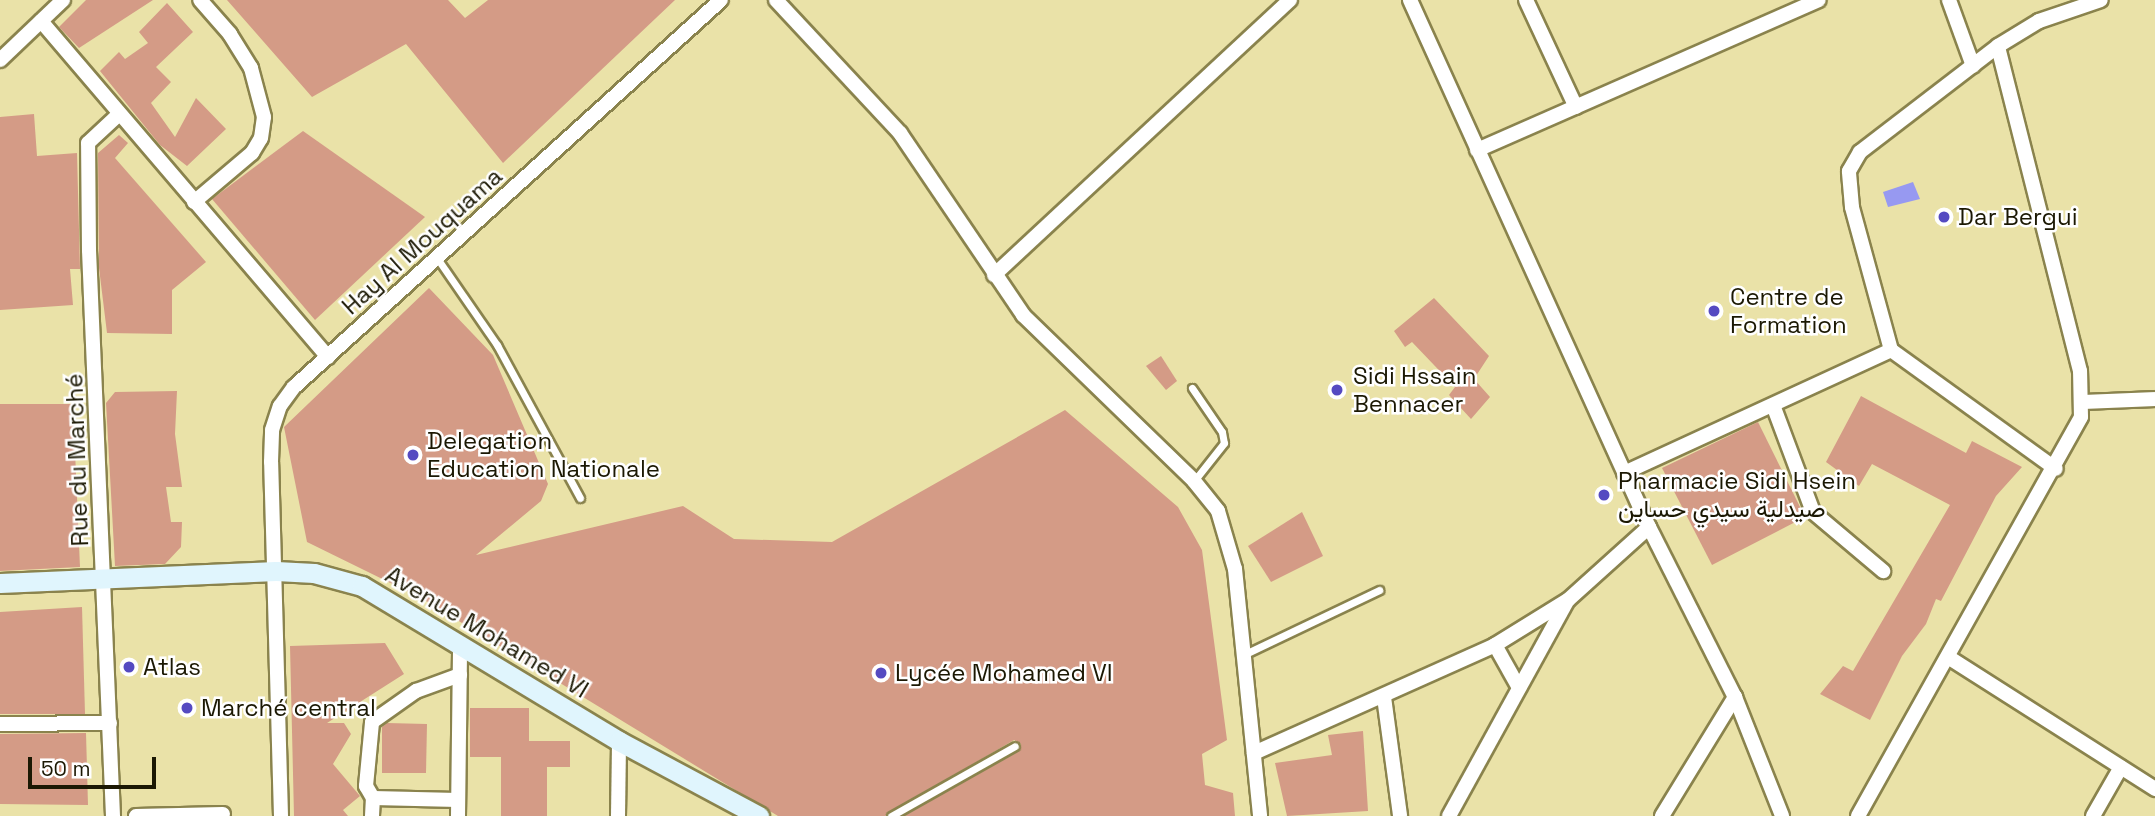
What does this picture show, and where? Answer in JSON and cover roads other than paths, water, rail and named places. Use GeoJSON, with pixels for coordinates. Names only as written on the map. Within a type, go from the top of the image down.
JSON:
{"type":"FeatureCollection","features":[{"type":"Feature","properties":{"kind":"main road","name":"Avenue Mohamed VI"},"geometry":{"type":"LineString","coordinates":[[0,583],[103,576],[276,571],[314,573],[362,586],[737,810],[759,816]]}},
{"type":"Feature","properties":{"kind":"street"},"geometry":{"type":"LineString","coordinates":[[0,60],[7,46],[41,21],[63,0]]}},
{"type":"Feature","properties":{"kind":"street"},"geometry":{"type":"LineString","coordinates":[[194,202],[252,153],[261,138],[264,117],[251,68],[230,34],[200,0]]}},
{"type":"Feature","properties":{"kind":"street","name":"Hay Al Mouquama"},"geometry":{"type":"LineString","coordinates":[[281,816],[272,430],[280,406],[294,387],[721,0]]}},
{"type":"Feature","properties":{"kind":"street"},"geometry":{"type":"LineString","coordinates":[[776,0],[900,133],[994,275],[1062,356],[1194,481],[1218,511],[1228,535],[1260,816]]}},
{"type":"Feature","properties":{"kind":"street"},"geometry":{"type":"LineString","coordinates":[[994,275],[1290,0]]}},
{"type":"Feature","properties":{"kind":"street"},"geometry":{"type":"LineString","coordinates":[[1410,0],[1649,527],[1734,697],[1782,816]]}},
{"type":"Feature","properties":{"kind":"street"},"geometry":{"type":"LineString","coordinates":[[1526,0],[1576,107]]}},
{"type":"Feature","properties":{"kind":"street"},"geometry":{"type":"LineString","coordinates":[[1477,150],[1818,0]]}},
{"type":"Feature","properties":{"kind":"street"},"geometry":{"type":"LineString","coordinates":[[1949,0],[1973,66]]}},
{"type":"Feature","properties":{"kind":"street"},"geometry":{"type":"LineString","coordinates":[[2056,469],[1891,350],[1852,207],[1849,171],[1860,152],[1998,46],[2066,5],[2101,0]]}},
{"type":"Feature","properties":{"kind":"street"},"geometry":{"type":"LineString","coordinates":[[41,21],[118,115],[328,357]]}},
{"type":"Feature","properties":{"kind":"street"},"geometry":{"type":"LineString","coordinates":[[1858,816],[2056,469],[2076,432],[2084,402],[2080,370],[1998,46]]}},
{"type":"Feature","properties":{"kind":"street","name":"Rue du Marché"},"geometry":{"type":"LineString","coordinates":[[113,816],[88,143],[118,115]]}},
{"type":"Feature","properties":{"kind":"street"},"geometry":{"type":"LineString","coordinates":[[1624,473],[1891,350]]}},
{"type":"Feature","properties":{"kind":"street"},"geometry":{"type":"LineString","coordinates":[[2084,402],[2155,399]]}},
{"type":"Feature","properties":{"kind":"street"},"geometry":{"type":"LineString","coordinates":[[1773,405],[1813,512],[1883,571]]}},
{"type":"Feature","properties":{"kind":"street"},"geometry":{"type":"LineString","coordinates":[[1254,753],[1495,645],[1567,600],[1649,527]]}},
{"type":"Feature","properties":{"kind":"street"},"geometry":{"type":"LineString","coordinates":[[1448,816],[1567,600]]}},
{"type":"Feature","properties":{"kind":"street"},"geometry":{"type":"LineString","coordinates":[[458,816],[460,645]]}},
{"type":"Feature","properties":{"kind":"street"},"geometry":{"type":"LineString","coordinates":[[1495,645],[1519,688]]}},
{"type":"Feature","properties":{"kind":"street"},"geometry":{"type":"LineString","coordinates":[[1948,657],[2155,789]]}},
{"type":"Feature","properties":{"kind":"street"},"geometry":{"type":"LineString","coordinates":[[372,816],[373,798],[366,786],[372,722],[416,691],[460,675]]}},
{"type":"Feature","properties":{"kind":"street"},"geometry":{"type":"LineString","coordinates":[[1384,697],[1400,816]]}},
{"type":"Feature","properties":{"kind":"street"},"geometry":{"type":"LineString","coordinates":[[1662,816],[1734,697]]}},
{"type":"Feature","properties":{"kind":"street"},"geometry":{"type":"LineString","coordinates":[[0,724],[110,723]]}},
{"type":"Feature","properties":{"kind":"street"},"geometry":{"type":"LineString","coordinates":[[618,816],[620,741]]}},
{"type":"Feature","properties":{"kind":"street"},"geometry":{"type":"LineString","coordinates":[[2093,816],[2121,767]]}},
{"type":"Feature","properties":{"kind":"street"},"geometry":{"type":"LineString","coordinates":[[373,798],[458,800]]}},
{"type":"Feature","properties":{"kind":"street"},"geometry":{"type":"LineString","coordinates":[[136,816],[223,814]]}},
{"type":"Feature","properties":{"kind":"lane"},"geometry":{"type":"LineString","coordinates":[[437,258],[497,345],[580,498]]}},
{"type":"Feature","properties":{"kind":"lane"},"geometry":{"type":"LineString","coordinates":[[1192,388],[1222,432],[1224,443],[1194,481]]}},
{"type":"Feature","properties":{"kind":"lane"},"geometry":{"type":"LineString","coordinates":[[1242,655],[1379,590]]}},
{"type":"Feature","properties":{"kind":"lane"},"geometry":{"type":"LineString","coordinates":[[891,816],[1015,746]]}},
{"type":"Feature","properties":{"kind":"water"},"geometry":{"type":"Polygon","coordinates":[[[1913,182],[1920,199],[1888,207],[1883,192],[1913,182]]]}},
{"type":"Feature","properties":{"kind":"place","name":"Dar Bergui"},"geometry":{"type":"Point","coordinates":[1944,217]}},
{"type":"Feature","properties":{"kind":"place","name":"Centre de Formation"},"geometry":{"type":"Point","coordinates":[1714,311]}},
{"type":"Feature","properties":{"kind":"place","name":"Sidi Hssain Bennacer"},"geometry":{"type":"Point","coordinates":[1337,390]}},
{"type":"Feature","properties":{"kind":"place","name":"Delegation Education Nationale"},"geometry":{"type":"Point","coordinates":[413,455]}},
{"type":"Feature","properties":{"kind":"place","name":"Pharmacie Sidi Hsein صيدلية سيدي حساين"},"geometry":{"type":"Point","coordinates":[1604,495]}},
{"type":"Feature","properties":{"kind":"place","name":"Atlas"},"geometry":{"type":"Point","coordinates":[129,667]}},
{"type":"Feature","properties":{"kind":"place","name":"Lycée Mohamed VI"},"geometry":{"type":"Point","coordinates":[881,673]}},
{"type":"Feature","properties":{"kind":"place","name":"Marché central"},"geometry":{"type":"Point","coordinates":[187,708]}}]}
